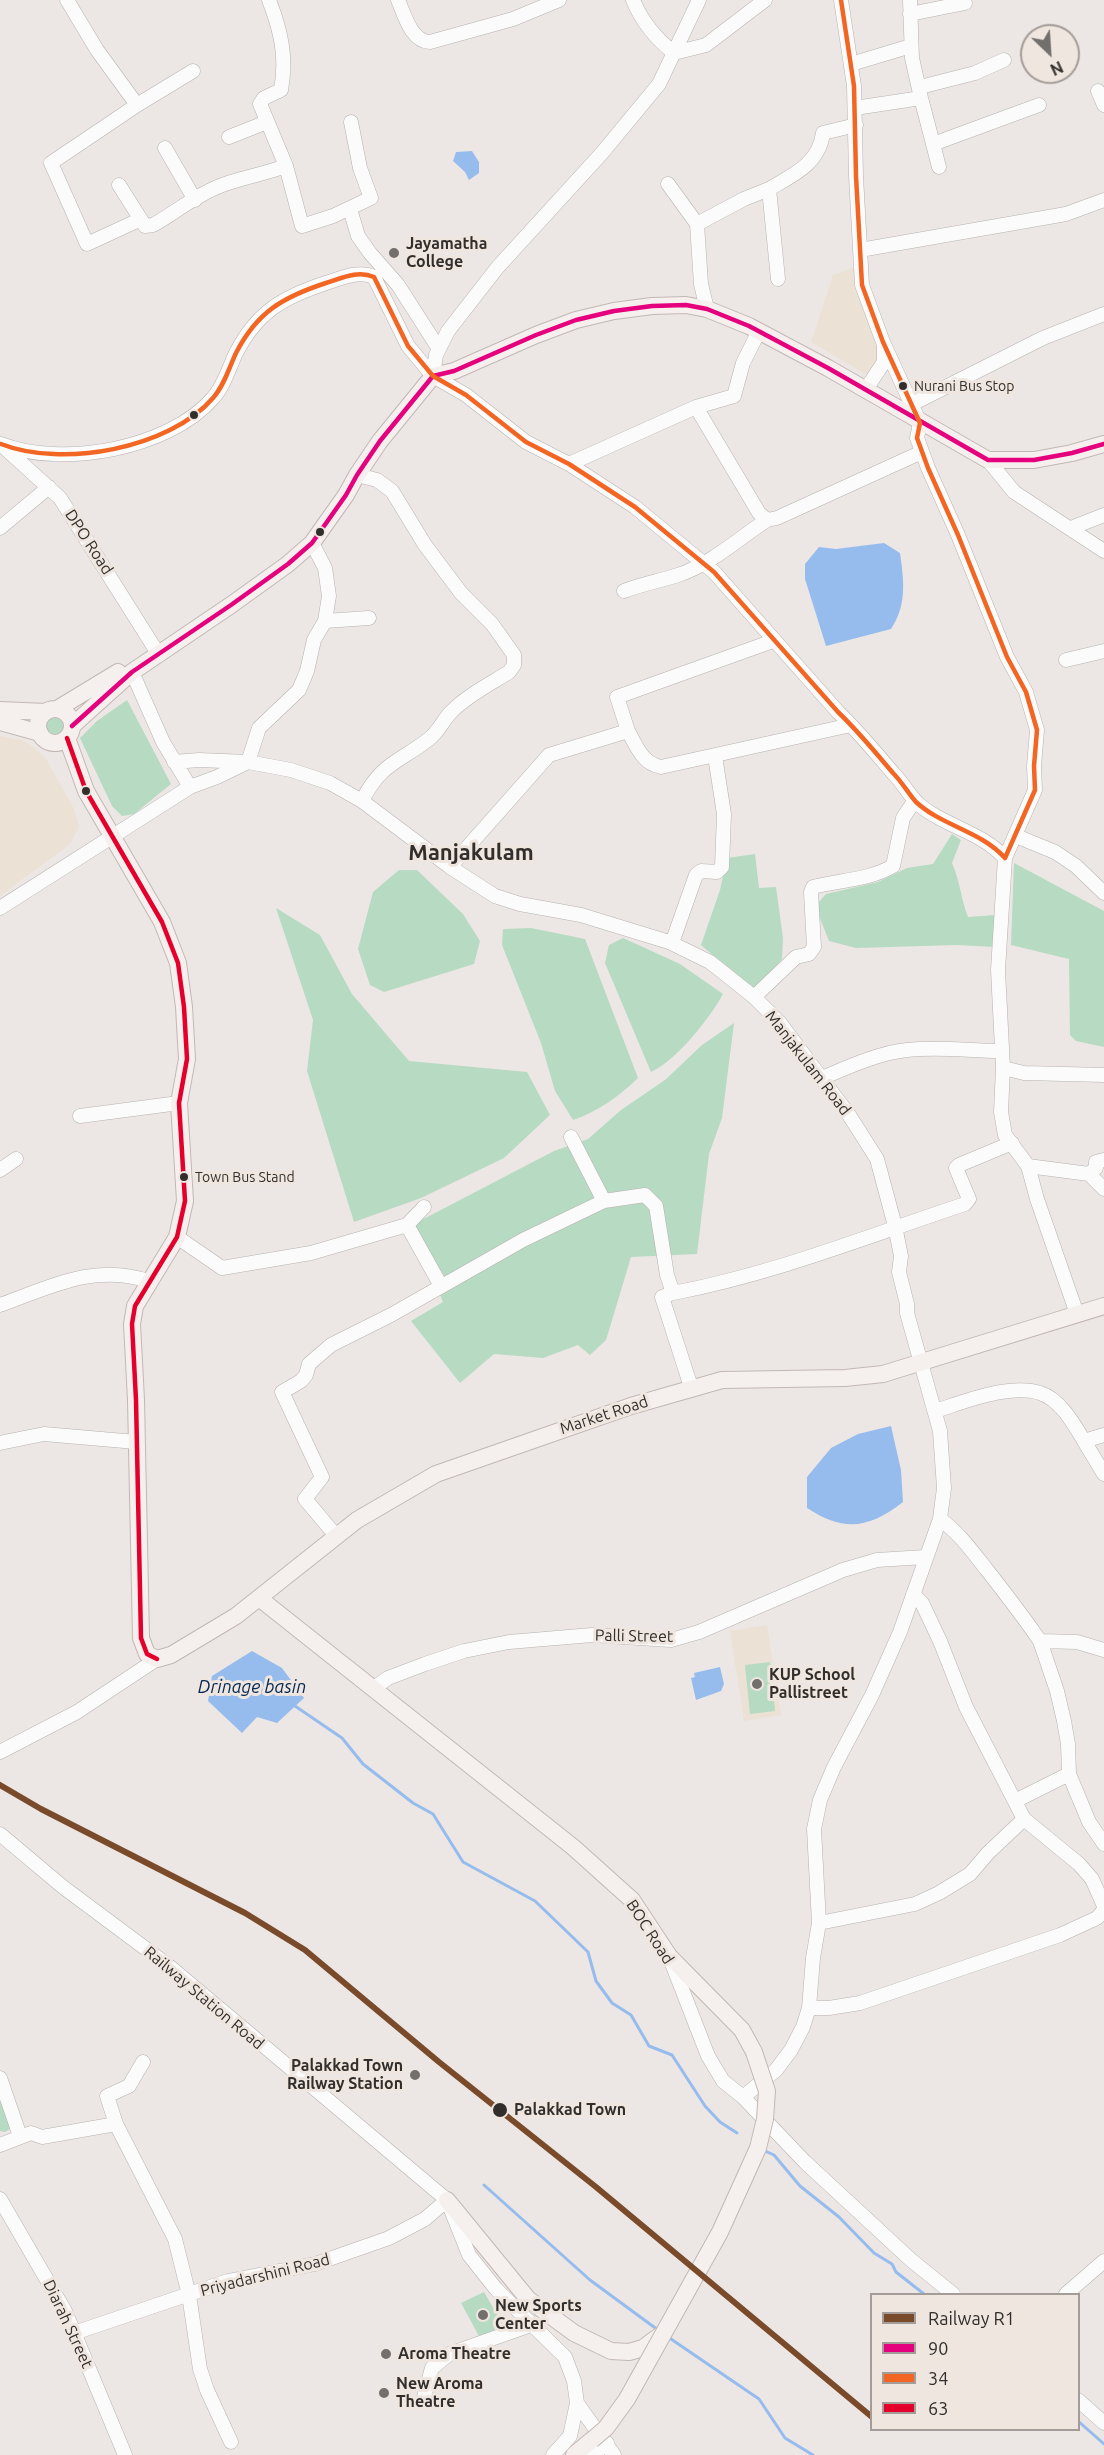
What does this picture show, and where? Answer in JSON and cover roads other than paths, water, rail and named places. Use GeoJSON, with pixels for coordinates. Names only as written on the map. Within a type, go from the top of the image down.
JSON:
{"type":"FeatureCollection","features":[{"type":"Feature","properties":{"kind":"main road"},"geometry":{"type":"LineString","coordinates":[[0,722],[58,742],[157,651],[284,558],[307,537],[440,365],[595,316],[652,306],[686,304],[707,309],[759,331],[866,389],[920,423],[988,460],[1034,460],[1104,444]]}},
{"type":"Feature","properties":{"kind":"main road"},"geometry":{"type":"LineString","coordinates":[[157,1659],[147,1654],[141,1638],[133,1316],[135,1306],[148,1281],[177,1237],[185,1201],[179,1103],[186,1059],[184,1007],[178,963],[162,922],[86,791],[44,737],[40,719],[157,651],[288,564],[312,543],[346,495],[357,475]]}},
{"type":"Feature","properties":{"kind":"main road"},"geometry":{"type":"LineString","coordinates":[[0,710],[52,710],[70,717],[69,732],[86,791]]}},
{"type":"Feature","properties":{"kind":"main road","name":"Market Road"},"geometry":{"type":"LineString","coordinates":[[157,1659],[179,1650],[236,1616],[357,1520],[436,1473],[557,1430],[691,1387],[722,1380],[845,1378],[883,1374],[1104,1306]]}},
{"type":"Feature","properties":{"kind":"main road","name":"BOC Road"},"geometry":{"type":"LineString","coordinates":[[259,1598],[573,1847],[632,1900],[669,1956]]}},
{"type":"Feature","properties":{"kind":"main road"},"geometry":{"type":"LineString","coordinates":[[574,2455],[601,2448],[606,2428],[627,2399],[720,2232],[758,2148],[765,2119],[767,2091],[754,2052],[742,2030],[669,1956]]}},
{"type":"Feature","properties":{"kind":"main road"},"geometry":{"type":"LineString","coordinates":[[447,2200],[528,2298],[548,2315],[581,2337],[611,2351],[629,2352],[643,2348],[662,2334]]}},
{"type":"Feature","properties":{"kind":"street"},"geometry":{"type":"LineString","coordinates":[[67,0],[97,50],[137,105]]}},
{"type":"Feature","properties":{"kind":"street"},"geometry":{"type":"LineString","coordinates":[[269,0],[283,42],[280,90],[264,98],[260,104],[286,166],[302,226],[351,209],[371,198],[360,168],[351,122]]}},
{"type":"Feature","properties":{"kind":"street"},"geometry":{"type":"LineString","coordinates":[[398,0],[416,37],[421,41],[430,42],[513,19],[559,0]]}},
{"type":"Feature","properties":{"kind":"street"},"geometry":{"type":"LineString","coordinates":[[633,0],[642,19],[658,41],[674,53]]}},
{"type":"Feature","properties":{"kind":"street"},"geometry":{"type":"LineString","coordinates":[[440,365],[448,331],[497,268],[602,153],[659,84],[699,0]]}},
{"type":"Feature","properties":{"kind":"street"},"geometry":{"type":"LineString","coordinates":[[674,53],[706,45],[765,0]]}},
{"type":"Feature","properties":{"kind":"street"},"geometry":{"type":"LineString","coordinates":[[841,0],[855,108],[862,285],[883,342],[920,423],[917,438],[921,452],[958,534],[1007,657],[1026,692],[1037,730],[1035,790],[1005,858],[999,950],[1003,1068],[1000,1112],[1005,1135],[1028,1166],[1037,1199],[1077,1314]]}},
{"type":"Feature","properties":{"kind":"street"},"geometry":{"type":"LineString","coordinates":[[939,167],[912,58],[910,7],[965,3]]}},
{"type":"Feature","properties":{"kind":"street"},"geometry":{"type":"LineString","coordinates":[[851,64],[911,45]]}},
{"type":"Feature","properties":{"kind":"street"},"geometry":{"type":"LineString","coordinates":[[855,108],[920,92],[975,73],[1004,60]]}},
{"type":"Feature","properties":{"kind":"street"},"geometry":{"type":"LineString","coordinates":[[139,220],[87,244],[51,163],[137,105],[193,71]]}},
{"type":"Feature","properties":{"kind":"street"},"geometry":{"type":"LineString","coordinates":[[1098,91],[1104,105]]}},
{"type":"Feature","properties":{"kind":"street"},"geometry":{"type":"LineString","coordinates":[[933,144],[1039,105]]}},
{"type":"Feature","properties":{"kind":"street"},"geometry":{"type":"LineString","coordinates":[[229,137],[267,122]]}},
{"type":"Feature","properties":{"kind":"street"},"geometry":{"type":"LineString","coordinates":[[927,123],[956,137]]}},
{"type":"Feature","properties":{"kind":"street"},"geometry":{"type":"LineString","coordinates":[[697,224],[744,199],[769,189],[806,167],[822,143],[823,133],[856,125]]}},
{"type":"Feature","properties":{"kind":"street"},"geometry":{"type":"LineString","coordinates":[[165,148],[195,200]]}},
{"type":"Feature","properties":{"kind":"street"},"geometry":{"type":"LineString","coordinates":[[119,185],[139,220],[145,226],[153,225],[205,192],[242,178],[286,166]]}},
{"type":"Feature","properties":{"kind":"street"},"geometry":{"type":"LineString","coordinates":[[668,184],[697,224],[701,284],[707,309]]}},
{"type":"Feature","properties":{"kind":"street"},"geometry":{"type":"LineString","coordinates":[[769,189],[778,279]]}},
{"type":"Feature","properties":{"kind":"street"},"geometry":{"type":"LineString","coordinates":[[860,250],[1066,214],[1104,200]]}},
{"type":"Feature","properties":{"kind":"street"},"geometry":{"type":"LineString","coordinates":[[351,209],[358,236],[398,285],[440,365],[466,395],[526,442],[568,464],[635,507],[714,572],[773,641],[851,724],[915,800],[930,813],[982,839],[997,849],[1005,858]]}},
{"type":"Feature","properties":{"kind":"street"},"geometry":{"type":"LineString","coordinates":[[0,444],[31,454],[79,454],[115,448],[162,434],[178,426],[214,398],[248,330],[262,314],[294,295],[364,273],[374,278],[408,346],[440,365]]}},
{"type":"Feature","properties":{"kind":"street"},"geometry":{"type":"LineString","coordinates":[[912,404],[1043,338],[1104,314]]}},
{"type":"Feature","properties":{"kind":"street"},"geometry":{"type":"LineString","coordinates":[[568,464],[696,407],[734,396],[743,363],[759,331]]}},
{"type":"Feature","properties":{"kind":"street"},"geometry":{"type":"LineString","coordinates":[[866,389],[884,362],[883,342]]}},
{"type":"Feature","properties":{"kind":"street"},"geometry":{"type":"LineString","coordinates":[[696,407],[759,513],[767,520]]}},
{"type":"Feature","properties":{"kind":"street","name":"DPO Road"},"geometry":{"type":"LineString","coordinates":[[0,444],[60,498],[157,651]]}},
{"type":"Feature","properties":{"kind":"street"},"geometry":{"type":"LineString","coordinates":[[624,591],[680,575],[703,563],[767,520],[777,518],[921,452]]}},
{"type":"Feature","properties":{"kind":"street"},"geometry":{"type":"LineString","coordinates":[[988,460],[1014,492],[1104,551]]}},
{"type":"Feature","properties":{"kind":"street"},"geometry":{"type":"LineString","coordinates":[[357,475],[377,480],[392,491],[425,546],[461,593],[492,624],[514,655],[514,665],[509,672],[462,701],[450,712],[439,730],[429,739],[390,764],[379,774],[362,801]]}},
{"type":"Feature","properties":{"kind":"street"},"geometry":{"type":"LineString","coordinates":[[0,528],[49,487]]}},
{"type":"Feature","properties":{"kind":"street"},"geometry":{"type":"LineString","coordinates":[[1071,528],[1104,515]]}},
{"type":"Feature","properties":{"kind":"street"},"geometry":{"type":"LineString","coordinates":[[0,908],[190,787],[248,762],[259,728],[299,690],[307,671],[314,640],[325,621],[329,596],[325,568],[312,543]]}},
{"type":"Feature","properties":{"kind":"street"},"geometry":{"type":"LineString","coordinates":[[325,621],[369,618]]}},
{"type":"Feature","properties":{"kind":"street"},"geometry":{"type":"LineString","coordinates":[[773,641],[617,697],[628,731],[643,759],[661,767],[680,764],[851,724]]}},
{"type":"Feature","properties":{"kind":"street"},"geometry":{"type":"LineString","coordinates":[[1066,660],[1104,651]]}},
{"type":"Feature","properties":{"kind":"street"},"geometry":{"type":"LineString","coordinates":[[132,672],[150,715],[174,762],[190,787]]}},
{"type":"Feature","properties":{"kind":"street"},"geometry":{"type":"LineString","coordinates":[[450,867],[549,755],[628,731]]}},
{"type":"Feature","properties":{"kind":"street"},"geometry":{"type":"LineString","coordinates":[[672,943],[696,875],[701,871],[717,872],[722,867],[724,814],[715,756]]}},
{"type":"Feature","properties":{"kind":"street","name":"Manjakulam Road"},"geometry":{"type":"LineString","coordinates":[[174,762],[199,760],[248,762],[291,770],[330,783],[362,801],[450,867],[495,896],[520,904],[581,915],[672,943],[710,962],[780,1023],[822,1078],[877,1159],[901,1256],[899,1272],[907,1313],[940,1431],[944,1488],[940,1519],[900,1632],[872,1695],[834,1767],[820,1800],[814,1829],[819,1923],[813,1958],[809,2008],[803,2027],[776,2070],[743,2097]]}},
{"type":"Feature","properties":{"kind":"street"},"geometry":{"type":"LineString","coordinates":[[754,998],[796,957],[808,954],[814,947],[811,892],[813,887],[867,877],[882,873],[893,866],[903,818],[915,800]]}},
{"type":"Feature","properties":{"kind":"street"},"geometry":{"type":"LineString","coordinates":[[1016,836],[1055,852],[1076,866],[1104,893]]}},
{"type":"Feature","properties":{"kind":"street"},"geometry":{"type":"LineString","coordinates":[[822,1078],[850,1066],[904,1050],[933,1048],[1001,1051]]}},
{"type":"Feature","properties":{"kind":"street"},"geometry":{"type":"LineString","coordinates":[[1003,1068],[1024,1073],[1104,1075]]}},
{"type":"Feature","properties":{"kind":"street"},"geometry":{"type":"LineString","coordinates":[[80,1116],[179,1103]]}},
{"type":"Feature","properties":{"kind":"street"},"geometry":{"type":"LineString","coordinates":[[571,1137],[604,1201]]}},
{"type":"Feature","properties":{"kind":"street"},"geometry":{"type":"LineString","coordinates":[[691,1387],[662,1297],[785,1266],[967,1202],[969,1199],[956,1168],[959,1164],[1012,1143]]}},
{"type":"Feature","properties":{"kind":"street"},"geometry":{"type":"LineString","coordinates":[[0,1170],[16,1159]]}},
{"type":"Feature","properties":{"kind":"street"},"geometry":{"type":"LineString","coordinates":[[1089,1174],[1096,1167],[1096,1162],[1104,1160]]}},
{"type":"Feature","properties":{"kind":"street"},"geometry":{"type":"LineString","coordinates":[[1028,1166],[1089,1174],[1103,1187]]}},
{"type":"Feature","properties":{"kind":"street"},"geometry":{"type":"LineString","coordinates":[[337,1536],[305,1499],[322,1478],[282,1392],[301,1381],[306,1375],[309,1364],[330,1345],[523,1240],[604,1201],[645,1195],[656,1206],[673,1293]]}},
{"type":"Feature","properties":{"kind":"street"},"geometry":{"type":"LineString","coordinates":[[177,1237],[222,1268],[311,1253],[407,1225],[424,1208]]}},
{"type":"Feature","properties":{"kind":"street"},"geometry":{"type":"LineString","coordinates":[[407,1225],[441,1286]]}},
{"type":"Feature","properties":{"kind":"street"},"geometry":{"type":"LineString","coordinates":[[0,1305],[87,1276],[118,1275],[148,1281]]}},
{"type":"Feature","properties":{"kind":"street"},"geometry":{"type":"LineString","coordinates":[[935,1411],[1013,1390],[1041,1393],[1054,1400],[1074,1424],[1104,1474]]}},
{"type":"Feature","properties":{"kind":"street"},"geometry":{"type":"LineString","coordinates":[[0,1443],[44,1434],[136,1443]]}},
{"type":"Feature","properties":{"kind":"street"},"geometry":{"type":"LineString","coordinates":[[1084,1441],[1104,1435]]}},
{"type":"Feature","properties":{"kind":"street"},"geometry":{"type":"LineString","coordinates":[[940,1519],[954,1529],[1040,1641],[1057,1691],[1064,1721],[1068,1744],[1069,1774],[1089,1822],[1104,1844]]}},
{"type":"Feature","properties":{"kind":"street","name":"Palli Street"},"geometry":{"type":"LineString","coordinates":[[374,1688],[388,1678],[425,1664],[464,1651],[509,1642],[592,1635],[671,1640],[699,1632],[843,1570],[876,1560],[925,1557]]}},
{"type":"Feature","properties":{"kind":"street"},"geometry":{"type":"LineString","coordinates":[[809,2008],[829,2008],[860,2003],[1060,1935],[1098,1918],[1104,1908],[1092,1880],[1079,1864],[1024,1819],[966,1707],[922,1603],[913,1594]]}},
{"type":"Feature","properties":{"kind":"street"},"geometry":{"type":"LineString","coordinates":[[1040,1641],[1077,1642],[1104,1650]]}},
{"type":"Feature","properties":{"kind":"street"},"geometry":{"type":"LineString","coordinates":[[0,1752],[77,1712],[157,1659]]}},
{"type":"Feature","properties":{"kind":"street"},"geometry":{"type":"LineString","coordinates":[[1015,1801],[1069,1774]]}},
{"type":"Feature","properties":{"kind":"street"},"geometry":{"type":"LineString","coordinates":[[819,1923],[915,1904],[934,1896],[970,1874],[988,1853],[1024,1819]]}},
{"type":"Feature","properties":{"kind":"street","name":"Railway Station Road"},"geometry":{"type":"LineString","coordinates":[[0,1834],[63,1887],[169,1966],[447,2200],[469,2255],[496,2289],[565,2357],[574,2381],[577,2403],[570,2436],[553,2455]]}},
{"type":"Feature","properties":{"kind":"street","name":"BOC Road"},"geometry":{"type":"LineString","coordinates":[[669,1956],[708,2056],[723,2081],[743,2097],[805,2162],[911,2260],[951,2293]]}},
{"type":"Feature","properties":{"kind":"street"},"geometry":{"type":"LineString","coordinates":[[143,2062],[129,2085],[107,2096],[116,2124],[175,2239],[189,2295],[201,2369],[207,2390],[231,2442]]}},
{"type":"Feature","properties":{"kind":"street"},"geometry":{"type":"LineString","coordinates":[[0,2078],[20,2136]]}},
{"type":"Feature","properties":{"kind":"street"},"geometry":{"type":"LineString","coordinates":[[0,2145],[31,2133],[42,2137],[116,2124]]}},
{"type":"Feature","properties":{"kind":"street","name":"Diarah Street"},"geometry":{"type":"LineString","coordinates":[[0,2199],[52,2286],[125,2455]]}},
{"type":"Feature","properties":{"kind":"street","name":"Priyadarshini Road"},"geometry":{"type":"LineString","coordinates":[[74,2333],[228,2281],[304,2268],[389,2238],[425,2219],[447,2200]]}},
{"type":"Feature","properties":{"kind":"street"},"geometry":{"type":"LineString","coordinates":[[1068,2293],[1104,2261]]}},
{"type":"Feature","properties":{"kind":"street"},"geometry":{"type":"LineString","coordinates":[[424,2397],[432,2368],[449,2354],[531,2325]]}},
{"type":"Feature","properties":{"kind":"street"},"geometry":{"type":"LineString","coordinates":[[1080,2402],[1104,2422]]}},
{"type":"Feature","properties":{"kind":"street"},"geometry":{"type":"LineString","coordinates":[[577,2403],[601,2448]]}},
{"type":"Feature","properties":{"kind":"water"},"geometry":{"type":"Polygon","coordinates":[[[472,151],[479,162],[479,173],[469,180],[465,172],[453,161],[456,152],[472,151]]]}},
{"type":"Feature","properties":{"kind":"water"},"geometry":{"type":"Polygon","coordinates":[[[884,543],[900,553],[903,573],[902,602],[891,629],[826,646],[805,579],[805,564],[819,547],[836,549],[884,543]]]}},
{"type":"Feature","properties":{"kind":"water"},"geometry":{"type":"Polygon","coordinates":[[[891,1426],[901,1470],[903,1502],[878,1518],[856,1524],[833,1521],[807,1508],[807,1477],[831,1448],[858,1434],[891,1426]]]}},
{"type":"Feature","properties":{"kind":"water","name":"Drinage basin"},"geometry":{"type":"Polygon","coordinates":[[[252,1651],[282,1668],[304,1698],[277,1723],[257,1717],[242,1733],[208,1701],[212,1676],[252,1651]]]}},
{"type":"Feature","properties":{"kind":"water"},"geometry":{"type":"Polygon","coordinates":[[[720,1667],[724,1684],[721,1691],[696,1700],[691,1678],[695,1677],[694,1673],[720,1667]]]}},
{"type":"Feature","properties":{"kind":"waterway"},"geometry":{"type":"LineString","coordinates":[[295,1706],[342,1738],[363,1764],[413,1803],[433,1814],[463,1862],[535,1901],[588,1952],[596,1981],[612,2003],[631,2015],[649,2046],[672,2055],[705,2106],[720,2122],[737,2133]]}},
{"type":"Feature","properties":{"kind":"waterway"},"geometry":{"type":"LineString","coordinates":[[765,2151],[774,2155],[800,2186],[839,2217],[874,2253],[892,2264],[896,2272],[923,2293]]}},
{"type":"Feature","properties":{"kind":"waterway"},"geometry":{"type":"LineString","coordinates":[[484,2185],[590,2280],[658,2330]]}},
{"type":"Feature","properties":{"kind":"waterway"},"geometry":{"type":"LineString","coordinates":[[668,2337],[759,2399],[785,2438],[813,2455]]}},
{"type":"Feature","properties":{"kind":"waterway"},"geometry":{"type":"LineString","coordinates":[[1080,2423],[1104,2444]]}},
{"type":"Feature","properties":{"kind":"rail line","name":"R1"},"geometry":{"type":"LineString","coordinates":[[0,1785],[41,1809],[245,1913],[305,1950],[439,2062],[596,2187],[870,2415]]}},
{"type":"Feature","properties":{"kind":"place","name":"Jayamatha College"},"geometry":{"type":"Point","coordinates":[394,253]}},
{"type":"Feature","properties":{"kind":"place","name":"Nurani Bus Stop"},"geometry":{"type":"Point","coordinates":[903,386]}},
{"type":"Feature","properties":{"kind":"place","name":"Town Bus Stand"},"geometry":{"type":"Point","coordinates":[184,1177]}},
{"type":"Feature","properties":{"kind":"place","name":"KUP School Pallistreet"},"geometry":{"type":"Point","coordinates":[757,1684]}},
{"type":"Feature","properties":{"kind":"place","name":"Palakkad Town Railway Station"},"geometry":{"type":"Point","coordinates":[415,2075]}},
{"type":"Feature","properties":{"kind":"place","name":"Palakkad Town"},"geometry":{"type":"Point","coordinates":[500,2110]}},
{"type":"Feature","properties":{"kind":"place","name":"New Sports Center"},"geometry":{"type":"Point","coordinates":[483,2315]}},
{"type":"Feature","properties":{"kind":"place","name":"Aroma Theatre"},"geometry":{"type":"Point","coordinates":[386,2354]}},
{"type":"Feature","properties":{"kind":"place","name":"New Aroma Theatre"},"geometry":{"type":"Point","coordinates":[384,2393]}},
{"type":"Feature","properties":{"kind":"district","name":"Manjakulam"},"geometry":{"type":"Point","coordinates":[471,853]}}]}
